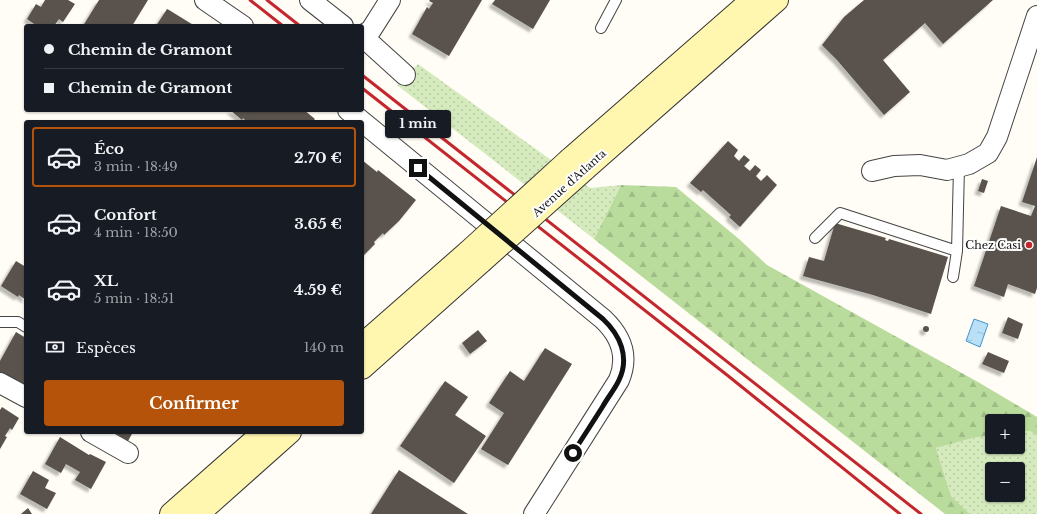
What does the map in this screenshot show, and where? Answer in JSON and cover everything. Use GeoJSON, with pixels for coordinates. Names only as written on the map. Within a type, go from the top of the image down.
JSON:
{"type":"FeatureCollection","features":[{"type":"Feature","properties":{"kind":"main road","name":"Avenue d'Atlanta"},"geometry":{"type":"LineString","coordinates":[[364,366],[475,257],[752,0]]}},
{"type":"Feature","properties":{"kind":"main road","name":"Avenue d'Atlanta"},"geometry":{"type":"LineString","coordinates":[[577,164],[777,0]]}},
{"type":"Feature","properties":{"kind":"main road","name":"Avenue d'Atlanta"},"geometry":{"type":"LineString","coordinates":[[364,343],[475,257]]}},
{"type":"Feature","properties":{"kind":"main road"},"geometry":{"type":"LineString","coordinates":[[171,514],[262,434]]}},
{"type":"Feature","properties":{"kind":"main road"},"geometry":{"type":"LineString","coordinates":[[198,514],[288,434]]}},
{"type":"Feature","properties":{"kind":"street"},"geometry":{"type":"LineString","coordinates":[[205,0],[240,24]]}},
{"type":"Feature","properties":{"kind":"street"},"geometry":{"type":"LineString","coordinates":[[310,0],[340,24]]}},
{"type":"Feature","properties":{"kind":"street"},"geometry":{"type":"LineString","coordinates":[[364,35],[371,30],[390,0]]}},
{"type":"Feature","properties":{"kind":"street"},"geometry":{"type":"LineString","coordinates":[[872,171],[894,166],[920,165],[947,170],[969,164],[988,152],[997,137],[1037,16]]}},
{"type":"Feature","properties":{"kind":"street"},"geometry":{"type":"LineString","coordinates":[[364,38],[405,75]]}},
{"type":"Feature","properties":{"kind":"street"},"geometry":{"type":"LineString","coordinates":[[350,112],[360,120]]}},
{"type":"Feature","properties":{"kind":"street"},"geometry":{"type":"LineString","coordinates":[[364,123],[603,319],[612,328],[617,336],[623,353],[624,362],[619,380],[534,514]]}},
{"type":"Feature","properties":{"kind":"street"},"geometry":{"type":"LineString","coordinates":[[0,383],[24,396]]}},
{"type":"Feature","properties":{"kind":"street"},"geometry":{"type":"LineString","coordinates":[[98,434],[128,453]]}},
{"type":"Feature","properties":{"kind":"lane"},"geometry":{"type":"LineString","coordinates":[[601,28],[616,0]]}},
{"type":"Feature","properties":{"kind":"lane"},"geometry":{"type":"LineString","coordinates":[[954,277],[957,251],[959,167]]}},
{"type":"Feature","properties":{"kind":"lane"},"geometry":{"type":"LineString","coordinates":[[815,238],[840,213],[957,251]]}},
{"type":"Feature","properties":{"kind":"lane"},"geometry":{"type":"LineString","coordinates":[[0,322],[18,322],[24,326]]}},
{"type":"Feature","properties":{"kind":"green space"},"geometry":{"type":"Polygon","coordinates":[[[418,64],[590,188],[621,185],[594,239],[397,85],[418,64]]]}},
{"type":"Feature","properties":{"kind":"green space"},"geometry":{"type":"Polygon","coordinates":[[[621,185],[676,187],[739,239],[767,265],[978,382],[1037,417],[1037,436],[1030,431],[1025,431],[1025,414],[985,414],[985,436],[936,448],[951,496],[970,514],[945,514],[594,239],[621,185]]]}},
{"type":"Feature","properties":{"kind":"green space"},"geometry":{"type":"Polygon","coordinates":[[[1025,431],[1030,431],[1037,436],[1037,514],[970,514],[951,496],[936,448],[985,436],[985,454],[1025,454],[1025,431]]]}},
{"type":"Feature","properties":{"kind":"water"},"geometry":{"type":"Polygon","coordinates":[[[974,319],[988,324],[980,347],[966,341],[974,319]]]}},
{"type":"Feature","properties":{"kind":"building"},"geometry":{"type":"Polygon","coordinates":[[[45,0],[68,0],[75,4],[63,22],[59,19],[55,24],[34,24],[27,19],[36,4],[41,7],[45,0]]]}},
{"type":"Feature","properties":{"kind":"building"},"geometry":{"type":"Polygon","coordinates":[[[99,0],[148,0],[133,24],[84,24],[99,0]]]}},
{"type":"Feature","properties":{"kind":"building"},"geometry":{"type":"Polygon","coordinates":[[[482,0],[449,56],[412,34],[427,7],[429,9],[433,3],[429,1],[482,0]]]}},
{"type":"Feature","properties":{"kind":"building"},"geometry":{"type":"Polygon","coordinates":[[[495,0],[550,0],[533,29],[492,4],[495,0]]]}},
{"type":"Feature","properties":{"kind":"building"},"geometry":{"type":"Polygon","coordinates":[[[864,0],[993,0],[943,44],[925,23],[883,60],[910,92],[884,115],[837,60],[822,45],[844,17],[864,0]]]}},
{"type":"Feature","properties":{"kind":"building"},"geometry":{"type":"Polygon","coordinates":[[[167,9],[192,24],[157,24],[167,9]]]}},
{"type":"Feature","properties":{"kind":"building"},"geometry":{"type":"Polygon","coordinates":[[[232,112],[306,112],[315,119],[245,120],[243,118],[242,120],[232,112]]]}},
{"type":"Feature","properties":{"kind":"building"},"geometry":{"type":"Polygon","coordinates":[[[728,141],[738,150],[734,156],[739,161],[744,155],[750,160],[744,166],[750,171],[755,165],[761,170],[756,176],[761,181],[767,175],[777,185],[740,227],[729,217],[731,215],[703,190],[701,192],[690,183],[728,141]]]}},
{"type":"Feature","properties":{"kind":"building"},"geometry":{"type":"Polygon","coordinates":[[[1037,157],[1037,288],[1035,294],[1008,284],[1004,297],[974,286],[1001,206],[1031,216],[1035,206],[1022,202],[1037,157]]]}},
{"type":"Feature","properties":{"kind":"building"},"geometry":{"type":"Polygon","coordinates":[[[364,162],[377,172],[378,170],[416,200],[399,221],[374,242],[375,244],[364,255],[364,162]]]}},
{"type":"Feature","properties":{"kind":"building"},"geometry":{"type":"Polygon","coordinates":[[[982,179],[988,181],[984,193],[978,191],[982,179]]]}},
{"type":"Feature","properties":{"kind":"building"},"geometry":{"type":"Polygon","coordinates":[[[835,223],[886,238],[885,240],[888,241],[889,239],[948,257],[931,314],[873,295],[803,276],[809,257],[824,261],[835,223]]]}},
{"type":"Feature","properties":{"kind":"building"},"geometry":{"type":"Polygon","coordinates":[[[16,261],[24,266],[24,299],[19,295],[18,297],[1,286],[16,261]]]}},
{"type":"Feature","properties":{"kind":"building"},"geometry":{"type":"Polygon","coordinates":[[[1008,317],[1023,324],[1018,339],[1002,333],[1008,317]]]}},
{"type":"Feature","properties":{"kind":"building"},"geometry":{"type":"Polygon","coordinates":[[[926,326],[929,329],[926,332],[923,329],[926,326]]]}},
{"type":"Feature","properties":{"kind":"building"},"geometry":{"type":"Polygon","coordinates":[[[478,330],[487,341],[470,354],[462,343],[478,330]]]}},
{"type":"Feature","properties":{"kind":"building"},"geometry":{"type":"Polygon","coordinates":[[[16,332],[24,337],[24,387],[0,374],[0,361],[16,332]]]}},
{"type":"Feature","properties":{"kind":"building"},"geometry":{"type":"Polygon","coordinates":[[[545,348],[572,364],[508,465],[481,449],[504,413],[489,403],[510,371],[524,381],[545,348]]]}},
{"type":"Feature","properties":{"kind":"building"},"geometry":{"type":"Polygon","coordinates":[[[988,352],[1009,361],[1004,373],[982,364],[988,352]]]}},
{"type":"Feature","properties":{"kind":"building"},"geometry":{"type":"Polygon","coordinates":[[[445,381],[468,397],[455,415],[486,436],[454,483],[400,446],[445,381]]]}},
{"type":"Feature","properties":{"kind":"building"},"geometry":{"type":"Polygon","coordinates":[[[2,407],[19,418],[12,430],[10,428],[5,436],[7,437],[0,449],[0,410],[2,407]]]}},
{"type":"Feature","properties":{"kind":"building"},"geometry":{"type":"Polygon","coordinates":[[[116,434],[132,434],[128,441],[116,434]]]}},
{"type":"Feature","properties":{"kind":"building"},"geometry":{"type":"Polygon","coordinates":[[[60,437],[89,455],[90,454],[106,462],[91,489],[75,480],[80,472],[66,464],[61,473],[45,464],[60,437]]]}},
{"type":"Feature","properties":{"kind":"building"},"geometry":{"type":"Polygon","coordinates":[[[399,470],[438,495],[468,514],[371,514],[399,470]]]}},
{"type":"Feature","properties":{"kind":"building"},"geometry":{"type":"Polygon","coordinates":[[[33,471],[49,480],[45,488],[56,493],[47,509],[20,494],[33,471]]]}},
{"type":"Feature","properties":{"kind":"building"},"geometry":{"type":"Polygon","coordinates":[[[28,508],[32,514],[21,514],[28,508]]]}},
{"type":"Feature","properties":{"kind":"railway"},"geometry":{"type":"LineString","coordinates":[[250,0],[280,24]]}},
{"type":"Feature","properties":{"kind":"railway"},"geometry":{"type":"LineString","coordinates":[[267,0],[297,24]]}},
{"type":"Feature","properties":{"kind":"railway"},"geometry":{"type":"LineString","coordinates":[[364,77],[921,514]]}},
{"type":"Feature","properties":{"kind":"railway"},"geometry":{"type":"LineString","coordinates":[[364,90],[727,375],[900,514]]}},
{"type":"Feature","properties":{"kind":"place","name":"Chez Casi"},"geometry":{"type":"Point","coordinates":[1029,245]}},
{"type":"Feature","properties":{"kind":"route"},"geometry":{"type":"LineString","coordinates":[[418,168],[603,319],[612,328],[617,336],[623,353],[624,362],[622,373],[573,453]]}}]}
